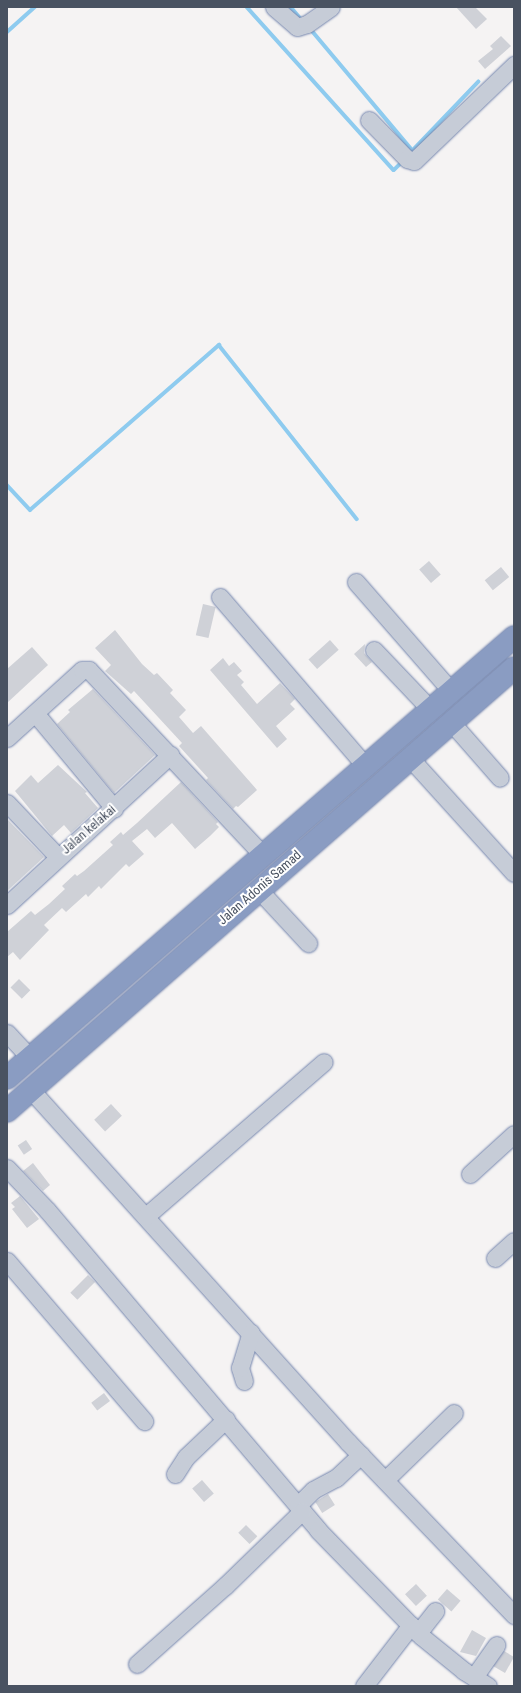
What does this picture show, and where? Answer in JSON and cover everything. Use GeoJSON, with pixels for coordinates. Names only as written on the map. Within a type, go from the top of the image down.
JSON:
{"type":"FeatureCollection","features":[{"type":"Feature","properties":{"kind":"highway"},"geometry":{"type":"LineString","coordinates":[[8,1075],[30,1058],[258,850],[361,760],[431,710],[446,684],[514,637]]}},
{"type":"Feature","properties":{"kind":"highway","name":"Jalan Adonis Samad"},"geometry":{"type":"LineString","coordinates":[[7,1111],[258,889],[514,668]]}},
{"type":"Feature","properties":{"kind":"street"},"geometry":{"type":"LineString","coordinates":[[274,7],[297,27],[307,24],[332,7]]}},
{"type":"Feature","properties":{"kind":"street"},"geometry":{"type":"LineString","coordinates":[[369,120],[408,160],[414,160],[514,64]]}},
{"type":"Feature","properties":{"kind":"street"},"geometry":{"type":"LineString","coordinates":[[356,582],[446,684]]}},
{"type":"Feature","properties":{"kind":"street"},"geometry":{"type":"LineString","coordinates":[[220,597],[361,760]]}},
{"type":"Feature","properties":{"kind":"street"},"geometry":{"type":"LineString","coordinates":[[374,650],[431,710]]}},
{"type":"Feature","properties":{"kind":"street"},"geometry":{"type":"LineString","coordinates":[[7,738],[82,670],[86,669],[170,755],[258,850]]}},
{"type":"Feature","properties":{"kind":"street"},"geometry":{"type":"LineString","coordinates":[[35,713],[114,808]]}},
{"type":"Feature","properties":{"kind":"street"},"geometry":{"type":"LineString","coordinates":[[451,722],[500,778]]}},
{"type":"Feature","properties":{"kind":"street","name":"Jalan kelakai"},"geometry":{"type":"LineString","coordinates":[[7,905],[170,755]]}},
{"type":"Feature","properties":{"kind":"street"},"geometry":{"type":"LineString","coordinates":[[410,758],[514,873]]}},
{"type":"Feature","properties":{"kind":"street"},"geometry":{"type":"LineString","coordinates":[[7,803],[58,857]]}},
{"type":"Feature","properties":{"kind":"street"},"geometry":{"type":"LineString","coordinates":[[258,889],[308,943]]}},
{"type":"Feature","properties":{"kind":"street"},"geometry":{"type":"LineString","coordinates":[[7,1033],[30,1058]]}},
{"type":"Feature","properties":{"kind":"street"},"geometry":{"type":"LineString","coordinates":[[146,1216],[324,1062]]}},
{"type":"Feature","properties":{"kind":"street"},"geometry":{"type":"LineString","coordinates":[[31,1090],[361,1455],[514,1615]]}},
{"type":"Feature","properties":{"kind":"street"},"geometry":{"type":"LineString","coordinates":[[470,1174],[514,1134]]}},
{"type":"Feature","properties":{"kind":"street"},"geometry":{"type":"LineString","coordinates":[[7,1168],[47,1210],[300,1508],[414,1629],[478,1682],[496,1645]]}},
{"type":"Feature","properties":{"kind":"street"},"geometry":{"type":"LineString","coordinates":[[495,1258],[514,1241]]}},
{"type":"Feature","properties":{"kind":"street"},"geometry":{"type":"LineString","coordinates":[[7,1261],[144,1421]]}},
{"type":"Feature","properties":{"kind":"street"},"geometry":{"type":"LineString","coordinates":[[244,1381],[240,1368],[252,1333]]}},
{"type":"Feature","properties":{"kind":"street"},"geometry":{"type":"LineString","coordinates":[[386,1480],[454,1413]]}},
{"type":"Feature","properties":{"kind":"street"},"geometry":{"type":"LineString","coordinates":[[175,1474],[186,1457],[226,1419]]}},
{"type":"Feature","properties":{"kind":"street"},"geometry":{"type":"LineString","coordinates":[[137,1664],[225,1586],[300,1508],[313,1490],[336,1478],[361,1455]]}},
{"type":"Feature","properties":{"kind":"street"},"geometry":{"type":"LineString","coordinates":[[364,1686],[414,1629],[435,1611]]}},
{"type":"Feature","properties":{"kind":"building"},"geometry":{"type":"Polygon","coordinates":[[[456,7],[475,7],[487,19],[476,29],[456,7]]]}},
{"type":"Feature","properties":{"kind":"building"},"geometry":{"type":"Polygon","coordinates":[[[501,36],[511,46],[485,69],[478,61],[493,49],[490,46],[501,36]]]}},
{"type":"Feature","properties":{"kind":"building"},"geometry":{"type":"Polygon","coordinates":[[[429,561],[441,575],[431,583],[419,570],[429,561]]]}},
{"type":"Feature","properties":{"kind":"building"},"geometry":{"type":"Polygon","coordinates":[[[501,567],[509,577],[493,590],[485,580],[501,567]]]}},
{"type":"Feature","properties":{"kind":"building"},"geometry":{"type":"Polygon","coordinates":[[[203,604],[216,607],[208,638],[196,635],[203,604]]]}},
{"type":"Feature","properties":{"kind":"building"},"geometry":{"type":"Polygon","coordinates":[[[115,630],[142,664],[154,675],[157,673],[173,690],[170,693],[186,710],[179,717],[193,733],[201,726],[257,790],[238,807],[236,806],[233,809],[206,780],[208,778],[179,746],[182,743],[134,691],[131,694],[105,671],[111,665],[95,648],[115,630]]]}},
{"type":"Feature","properties":{"kind":"building"},"geometry":{"type":"Polygon","coordinates":[[[330,640],[339,650],[317,669],[308,659],[330,640]]]}},
{"type":"Feature","properties":{"kind":"building"},"geometry":{"type":"Polygon","coordinates":[[[365,644],[364,653],[372,662],[366,667],[354,654],[365,644]]]}},
{"type":"Feature","properties":{"kind":"building"},"geometry":{"type":"Polygon","coordinates":[[[32,647],[48,665],[7,703],[7,669],[32,647]]]}},
{"type":"Feature","properties":{"kind":"building"},"geometry":{"type":"Polygon","coordinates":[[[223,658],[229,666],[234,662],[242,671],[237,675],[244,682],[241,685],[257,704],[280,683],[295,699],[290,704],[295,709],[276,726],[287,739],[277,748],[210,670],[223,658]]]}},
{"type":"Feature","properties":{"kind":"building"},"geometry":{"type":"Polygon","coordinates":[[[93,689],[155,755],[114,793],[57,724],[70,712],[68,710],[93,689]]]}},
{"type":"Feature","properties":{"kind":"building"},"geometry":{"type":"Polygon","coordinates":[[[58,765],[87,792],[85,793],[98,808],[71,833],[64,825],[52,836],[15,791],[31,775],[38,783],[58,765]]]}},
{"type":"Feature","properties":{"kind":"building"},"geometry":{"type":"Polygon","coordinates":[[[181,782],[218,822],[216,824],[219,827],[195,849],[172,823],[155,838],[147,829],[132,841],[144,854],[129,867],[126,864],[101,889],[99,886],[88,897],[86,894],[66,912],[62,908],[44,925],[49,930],[20,960],[13,952],[7,957],[7,932],[31,911],[35,915],[49,904],[65,889],[62,886],[75,874],[77,876],[84,871],[113,845],[110,842],[121,832],[123,835],[181,782]]]}},
{"type":"Feature","properties":{"kind":"building"},"geometry":{"type":"Polygon","coordinates":[[[7,819],[44,857],[7,891],[7,819]]]}},
{"type":"Feature","properties":{"kind":"building"},"geometry":{"type":"Polygon","coordinates":[[[19,979],[30,990],[22,999],[11,987],[19,979]]]}},
{"type":"Feature","properties":{"kind":"building"},"geometry":{"type":"Polygon","coordinates":[[[111,1104],[122,1116],[105,1131],[94,1120],[111,1104]]]}},
{"type":"Feature","properties":{"kind":"building"},"geometry":{"type":"Polygon","coordinates":[[[26,1140],[32,1149],[24,1155],[18,1146],[26,1140]]]}},
{"type":"Feature","properties":{"kind":"building"},"geometry":{"type":"Polygon","coordinates":[[[33,1163],[50,1185],[43,1191],[23,1171],[33,1163]]]}},
{"type":"Feature","properties":{"kind":"building"},"geometry":{"type":"Polygon","coordinates":[[[20,1196],[39,1219],[27,1228],[12,1209],[15,1207],[11,1203],[20,1196]]]}},
{"type":"Feature","properties":{"kind":"building"},"geometry":{"type":"Polygon","coordinates":[[[88,1275],[95,1282],[77,1300],[70,1293],[88,1275]]]}},
{"type":"Feature","properties":{"kind":"building"},"geometry":{"type":"Polygon","coordinates":[[[104,1393],[110,1401],[97,1411],[91,1403],[104,1393]]]}},
{"type":"Feature","properties":{"kind":"building"},"geometry":{"type":"Polygon","coordinates":[[[202,1480],[214,1494],[204,1502],[192,1489],[202,1480]]]}},
{"type":"Feature","properties":{"kind":"building"},"geometry":{"type":"Polygon","coordinates":[[[328,1494],[335,1505],[322,1513],[315,1502],[328,1494]]]}},
{"type":"Feature","properties":{"kind":"building"},"geometry":{"type":"Polygon","coordinates":[[[246,1525],[257,1536],[250,1544],[238,1533],[246,1525]]]}},
{"type":"Feature","properties":{"kind":"building"},"geometry":{"type":"Polygon","coordinates":[[[416,1584],[427,1596],[416,1606],[405,1594],[416,1584]]]}},
{"type":"Feature","properties":{"kind":"building"},"geometry":{"type":"Polygon","coordinates":[[[447,1589],[461,1601],[451,1611],[438,1600],[447,1589]]]}},
{"type":"Feature","properties":{"kind":"building"},"geometry":{"type":"Polygon","coordinates":[[[472,1630],[486,1638],[476,1656],[460,1652],[472,1630]]]}},
{"type":"Feature","properties":{"kind":"building"},"geometry":{"type":"Polygon","coordinates":[[[504,1651],[514,1657],[505,1673],[493,1666],[504,1651]]]}},
{"type":"Feature","properties":{"kind":"waterway"},"geometry":{"type":"LineString","coordinates":[[7,32],[35,7]]}},
{"type":"Feature","properties":{"kind":"waterway"},"geometry":{"type":"LineString","coordinates":[[247,7],[394,170],[399,165]]}},
{"type":"Feature","properties":{"kind":"waterway"},"geometry":{"type":"LineString","coordinates":[[291,7],[302,20]]}},
{"type":"Feature","properties":{"kind":"waterway"},"geometry":{"type":"LineString","coordinates":[[309,27],[413,151]]}},
{"type":"Feature","properties":{"kind":"waterway"},"geometry":{"type":"LineString","coordinates":[[414,149],[478,82]]}},
{"type":"Feature","properties":{"kind":"waterway"},"geometry":{"type":"LineString","coordinates":[[7,485],[30,510],[219,345],[357,519]]}}]}
